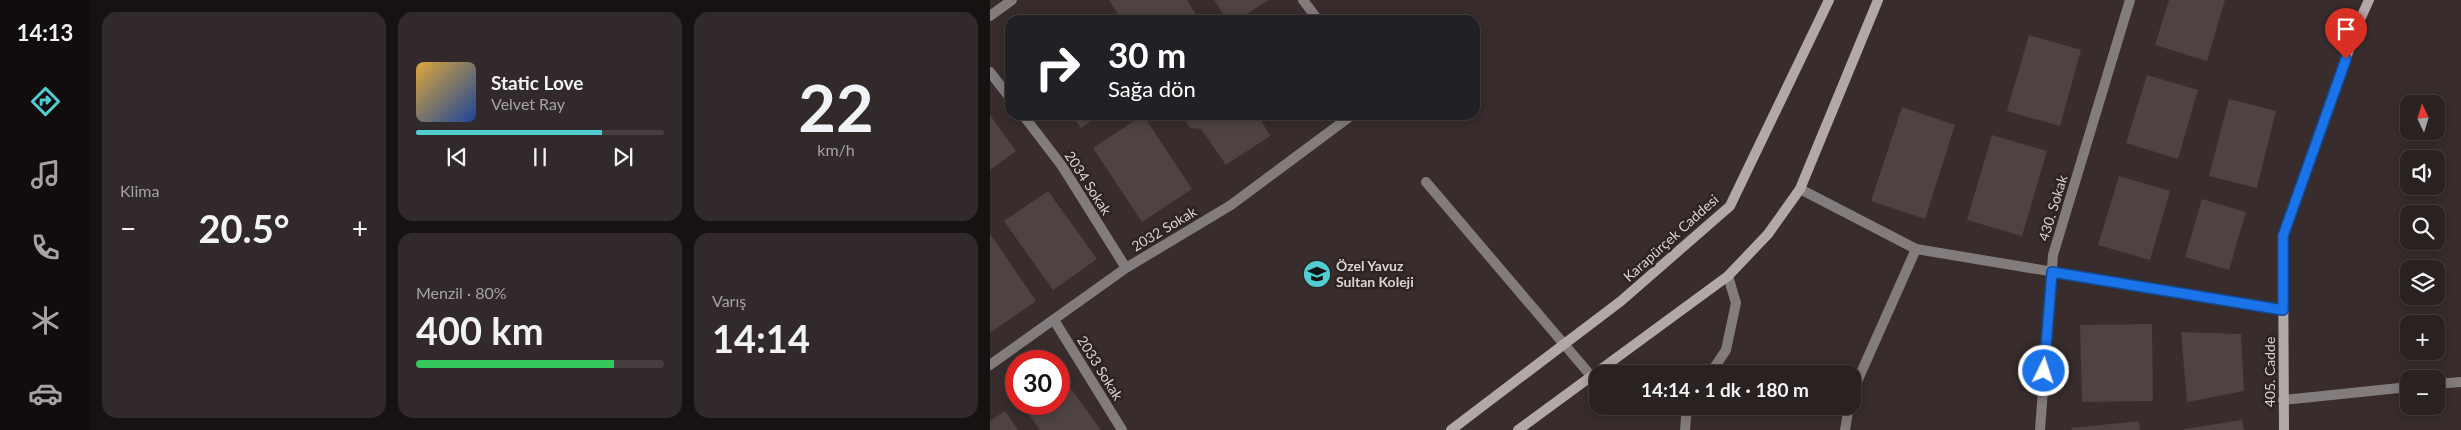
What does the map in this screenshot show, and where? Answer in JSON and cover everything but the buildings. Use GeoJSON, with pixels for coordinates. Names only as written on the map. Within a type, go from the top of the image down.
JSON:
{"type":"FeatureCollection","features":[{"type":"Feature","properties":{"kind":"main road","name":"Karapürçek Caddesi"},"geometry":{"type":"LineString","coordinates":[[1451,430],[1620,301],[1730,206],[1829,0]]}},
{"type":"Feature","properties":{"kind":"main road"},"geometry":{"type":"LineString","coordinates":[[1608,365],[1728,276],[1768,234],[1800,189],[1878,0]]}},
{"type":"Feature","properties":{"kind":"main road","name":"405. Cadde"},"geometry":{"type":"LineString","coordinates":[[2284,430],[2283,236],[2358,24],[2369,0]]}},
{"type":"Feature","properties":{"kind":"main road"},"geometry":{"type":"LineString","coordinates":[[1518,430],[1589,379]]}},
{"type":"Feature","properties":{"kind":"street"},"geometry":{"type":"LineString","coordinates":[[990,16],[1012,0]]}},
{"type":"Feature","properties":{"kind":"street"},"geometry":{"type":"LineString","coordinates":[[1303,0],[1314,15]]}},
{"type":"Feature","properties":{"kind":"street","name":"430. Sokak"},"geometry":{"type":"LineString","coordinates":[[2040,430],[2053,255],[2130,0]]}},
{"type":"Feature","properties":{"kind":"street"},"geometry":{"type":"LineString","coordinates":[[990,72],[1005,92]]}},
{"type":"Feature","properties":{"kind":"street","name":"2034 Sokak"},"geometry":{"type":"LineString","coordinates":[[1027,120],[1062,166],[1126,268]]}},
{"type":"Feature","properties":{"kind":"street","name":"2032 Sokak"},"geometry":{"type":"LineString","coordinates":[[990,365],[1126,268],[1231,206],[1345,120]]}},
{"type":"Feature","properties":{"kind":"street"},"geometry":{"type":"LineString","coordinates":[[1426,182],[1589,373]]}},
{"type":"Feature","properties":{"kind":"street"},"geometry":{"type":"LineString","coordinates":[[1800,189],[1916,249],[2283,310]]}},
{"type":"Feature","properties":{"kind":"street"},"geometry":{"type":"LineString","coordinates":[[1861,373],[1916,249]]}},
{"type":"Feature","properties":{"kind":"street"},"geometry":{"type":"LineString","coordinates":[[1716,365],[1726,350],[1736,303],[1728,276]]}},
{"type":"Feature","properties":{"kind":"street","name":"2033 Sokak"},"geometry":{"type":"LineString","coordinates":[[1054,320],[1122,430]]}},
{"type":"Feature","properties":{"kind":"street"},"geometry":{"type":"LineString","coordinates":[[2445,383],[2461,382]]}},
{"type":"Feature","properties":{"kind":"street"},"geometry":{"type":"LineString","coordinates":[[2283,400],[2400,388]]}},
{"type":"Feature","properties":{"kind":"street"},"geometry":{"type":"LineString","coordinates":[[1685,430],[1686,415]]}},
{"type":"Feature","properties":{"kind":"street"},"geometry":{"type":"LineString","coordinates":[[1845,430],[1848,415]]}},
{"type":"Feature","properties":{"kind":"place","name":"Özel Yavuz Sultan Koleji"},"geometry":{"type":"Point","coordinates":[1317,274]}},
{"type":"Feature","properties":{"kind":"route"},"geometry":{"type":"LineString","coordinates":[[2044,371],[2052,272],[2283,310],[2283,236],[2346,59]]}}]}
